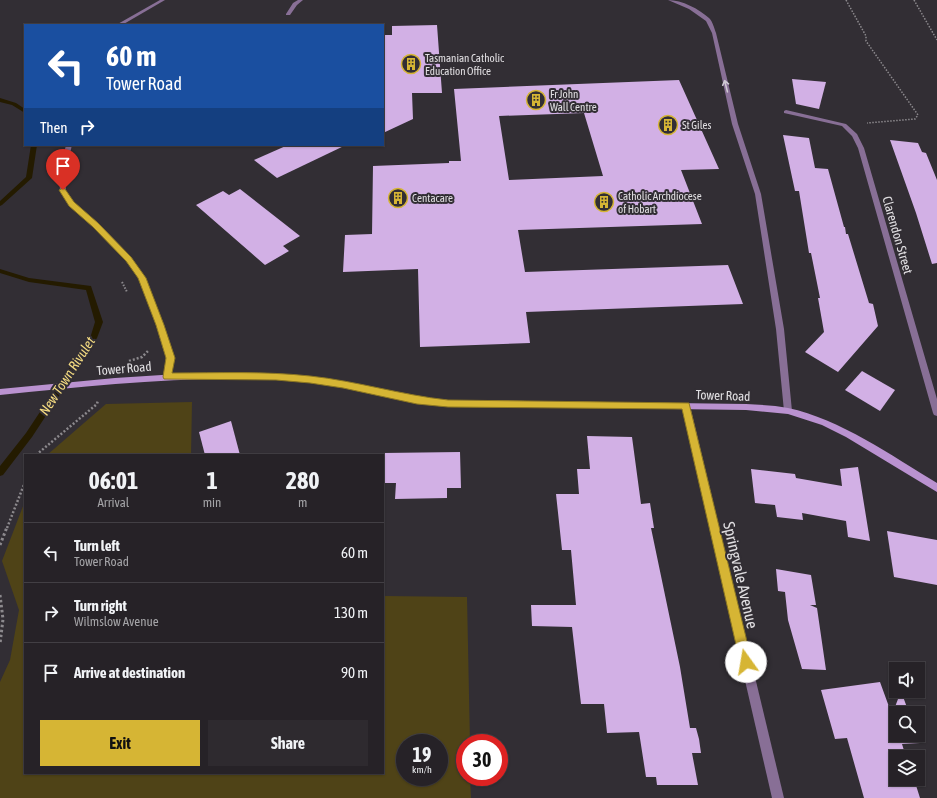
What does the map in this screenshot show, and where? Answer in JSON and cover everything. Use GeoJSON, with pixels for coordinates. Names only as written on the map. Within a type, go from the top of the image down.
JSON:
{"type":"FeatureCollection","features":[{"type":"Feature","properties":{"kind":"street"},"geometry":{"type":"LineString","coordinates":[[120,24],[163,0]]}},
{"type":"Feature","properties":{"kind":"street"},"geometry":{"type":"LineString","coordinates":[[288,14],[295,4],[301,0]]}},
{"type":"Feature","properties":{"kind":"street"},"geometry":{"type":"LineString","coordinates":[[670,0],[691,8],[708,20],[714,33],[735,124],[758,194],[780,329],[788,411]]}},
{"type":"Feature","properties":{"kind":"street"},"geometry":{"type":"LineString","coordinates":[[786,112],[844,126]]}},
{"type":"Feature","properties":{"kind":"street","name":"Clarendon Street"},"geometry":{"type":"LineString","coordinates":[[844,126],[855,135],[860,148],[937,413]]}},
{"type":"Feature","properties":{"kind":"street"},"geometry":{"type":"LineString","coordinates":[[69,146],[62,174],[63,190],[71,204],[96,225],[127,258],[142,278],[160,325],[170,358],[167,377]]}},
{"type":"Feature","properties":{"kind":"street","name":"Tower Road"},"geometry":{"type":"LineString","coordinates":[[0,392],[167,377],[276,377],[310,379],[343,384],[417,400],[448,403],[746,407],[788,411],[824,422],[937,488]]}},
{"type":"Feature","properties":{"kind":"street","name":"Springvale Avenue"},"geometry":{"type":"LineString","coordinates":[[686,406],[778,798]]}},
{"type":"Feature","properties":{"kind":"path"},"geometry":{"type":"LineString","coordinates":[[844,126],[915,119],[918,115],[866,41],[866,36],[846,0]]}},
{"type":"Feature","properties":{"kind":"path"},"geometry":{"type":"LineString","coordinates":[[914,0],[937,40]]}},
{"type":"Feature","properties":{"kind":"path"},"geometry":{"type":"LineString","coordinates":[[127,258],[114,264],[130,299]]}},
{"type":"Feature","properties":{"kind":"path"},"geometry":{"type":"LineString","coordinates":[[128,362],[142,356],[152,348]]}},
{"type":"Feature","properties":{"kind":"path"},"geometry":{"type":"LineString","coordinates":[[37,454],[97,404],[104,382]]}},
{"type":"Feature","properties":{"kind":"path"},"geometry":{"type":"LineString","coordinates":[[0,545],[24,485]]}},
{"type":"Feature","properties":{"kind":"path"},"geometry":{"type":"LineString","coordinates":[[0,594],[2,602],[3,636],[0,644]]}},
{"type":"Feature","properties":{"kind":"shaded area"},"geometry":{"type":"Polygon","coordinates":[[[192,402],[191,454],[48,454],[106,404],[192,402]]]}},
{"type":"Feature","properties":{"kind":"shaded area"},"geometry":{"type":"Polygon","coordinates":[[[24,504],[24,774],[384,774],[384,596],[467,597],[470,734],[456,734],[456,786],[470,786],[471,798],[0,798],[0,682],[10,660],[19,610],[2,561],[24,504]]]}},
{"type":"Feature","properties":{"kind":"building","name":"Tasmanian Catholic Education Office"},"geometry":{"type":"Polygon","coordinates":[[[437,25],[442,93],[412,93],[413,119],[384,133],[384,35],[392,35],[392,26],[437,25]]]}},
{"type":"Feature","properties":{"kind":"building"},"geometry":{"type":"Polygon","coordinates":[[[792,79],[826,82],[819,109],[796,104],[792,79]]]}},
{"type":"Feature","properties":{"kind":"building"},"geometry":{"type":"Polygon","coordinates":[[[679,80],[719,169],[681,170],[702,224],[518,230],[525,272],[728,265],[743,304],[526,312],[530,343],[420,347],[418,269],[343,272],[345,235],[372,234],[373,166],[449,163],[449,161],[461,161],[454,89],[679,80]],[[584,113],[499,116],[509,180],[603,176],[584,113]]]}},
{"type":"Feature","properties":{"kind":"building"},"geometry":{"type":"Polygon","coordinates":[[[783,135],[809,138],[815,168],[828,169],[846,234],[848,234],[869,303],[873,304],[878,326],[838,372],[805,352],[824,332],[818,298],[820,298],[811,253],[809,253],[799,191],[795,191],[783,135]]]}},
{"type":"Feature","properties":{"kind":"building"},"geometry":{"type":"Polygon","coordinates":[[[890,140],[918,143],[922,152],[926,153],[937,180],[937,263],[932,264],[916,213],[890,140]]]}},
{"type":"Feature","properties":{"kind":"building"},"geometry":{"type":"Polygon","coordinates":[[[286,146],[344,146],[277,178],[254,160],[286,146]]]}},
{"type":"Feature","properties":{"kind":"building"},"geometry":{"type":"Polygon","coordinates":[[[240,189],[300,236],[283,246],[289,251],[265,265],[196,205],[223,191],[229,195],[240,189]]]}},
{"type":"Feature","properties":{"kind":"building"},"geometry":{"type":"Polygon","coordinates":[[[862,371],[895,390],[880,411],[845,390],[862,371]]]}},
{"type":"Feature","properties":{"kind":"building"},"geometry":{"type":"Polygon","coordinates":[[[231,421],[240,454],[205,454],[199,432],[231,421]]]}},
{"type":"Feature","properties":{"kind":"building"},"geometry":{"type":"Polygon","coordinates":[[[587,436],[632,437],[641,504],[650,503],[654,528],[651,528],[680,667],[690,728],[696,728],[699,739],[701,753],[692,753],[698,785],[657,785],[656,777],[646,777],[639,732],[607,733],[604,704],[581,704],[572,627],[532,626],[531,605],[576,605],[571,550],[562,550],[556,494],[579,494],[577,469],[590,469],[587,436]]]}},
{"type":"Feature","properties":{"kind":"building"},"geometry":{"type":"Polygon","coordinates":[[[460,452],[461,488],[447,488],[447,498],[395,499],[396,483],[384,483],[383,453],[460,452]]]}},
{"type":"Feature","properties":{"kind":"building"},"geometry":{"type":"Polygon","coordinates":[[[858,467],[870,541],[848,537],[846,521],[802,513],[803,520],[777,517],[775,505],[755,503],[751,469],[795,474],[796,478],[842,486],[840,469],[858,467]]]}},
{"type":"Feature","properties":{"kind":"building"},"geometry":{"type":"Polygon","coordinates":[[[887,531],[937,540],[937,585],[894,577],[887,531]]]}},
{"type":"Feature","properties":{"kind":"building"},"geometry":{"type":"Polygon","coordinates":[[[776,569],[811,575],[816,605],[810,605],[817,608],[826,670],[802,669],[788,620],[785,592],[778,591],[776,569]]]}},
{"type":"Feature","properties":{"kind":"building"},"geometry":{"type":"Polygon","coordinates":[[[880,682],[889,707],[889,742],[920,743],[902,744],[904,750],[889,750],[889,786],[916,786],[920,798],[864,798],[847,738],[835,739],[821,690],[880,682]]]}},
{"type":"Feature","properties":{"kind":"building"},"geometry":{"type":"Polygon","coordinates":[[[898,698],[904,698],[906,706],[895,706],[898,698]]]}},
{"type":"Feature","properties":{"kind":"waterway","name":"New Town Rivulet"},"geometry":{"type":"LineString","coordinates":[[0,100],[14,104],[24,110]]}},
{"type":"Feature","properties":{"kind":"waterway","name":"New Town Rivulet"},"geometry":{"type":"LineString","coordinates":[[0,204],[29,178],[34,146]]}},
{"type":"Feature","properties":{"kind":"waterway","name":"New Town Rivulet"},"geometry":{"type":"LineString","coordinates":[[0,271],[29,280],[89,288],[99,322],[94,336],[29,435],[0,472]]}},
{"type":"Feature","properties":{"kind":"place","name":"Tasmanian Catholic Education Office"},"geometry":{"type":"Point","coordinates":[411,64]}},
{"type":"Feature","properties":{"kind":"place","name":"Fr John Wall Centre"},"geometry":{"type":"Point","coordinates":[536,100]}},
{"type":"Feature","properties":{"kind":"place","name":"St Giles"},"geometry":{"type":"Point","coordinates":[668,125]}},
{"type":"Feature","properties":{"kind":"place","name":"Centacare"},"geometry":{"type":"Point","coordinates":[398,198]}},
{"type":"Feature","properties":{"kind":"place","name":"Catholic Archdiocese of Hobart"},"geometry":{"type":"Point","coordinates":[604,202]}},
{"type":"Feature","properties":{"kind":"route"},"geometry":{"type":"LineString","coordinates":[[63,190],[71,204],[96,225],[129,259],[142,278],[160,325],[170,358],[167,377],[276,377],[310,379],[343,384],[417,400],[448,403],[686,406],[746,662]]}}]}
